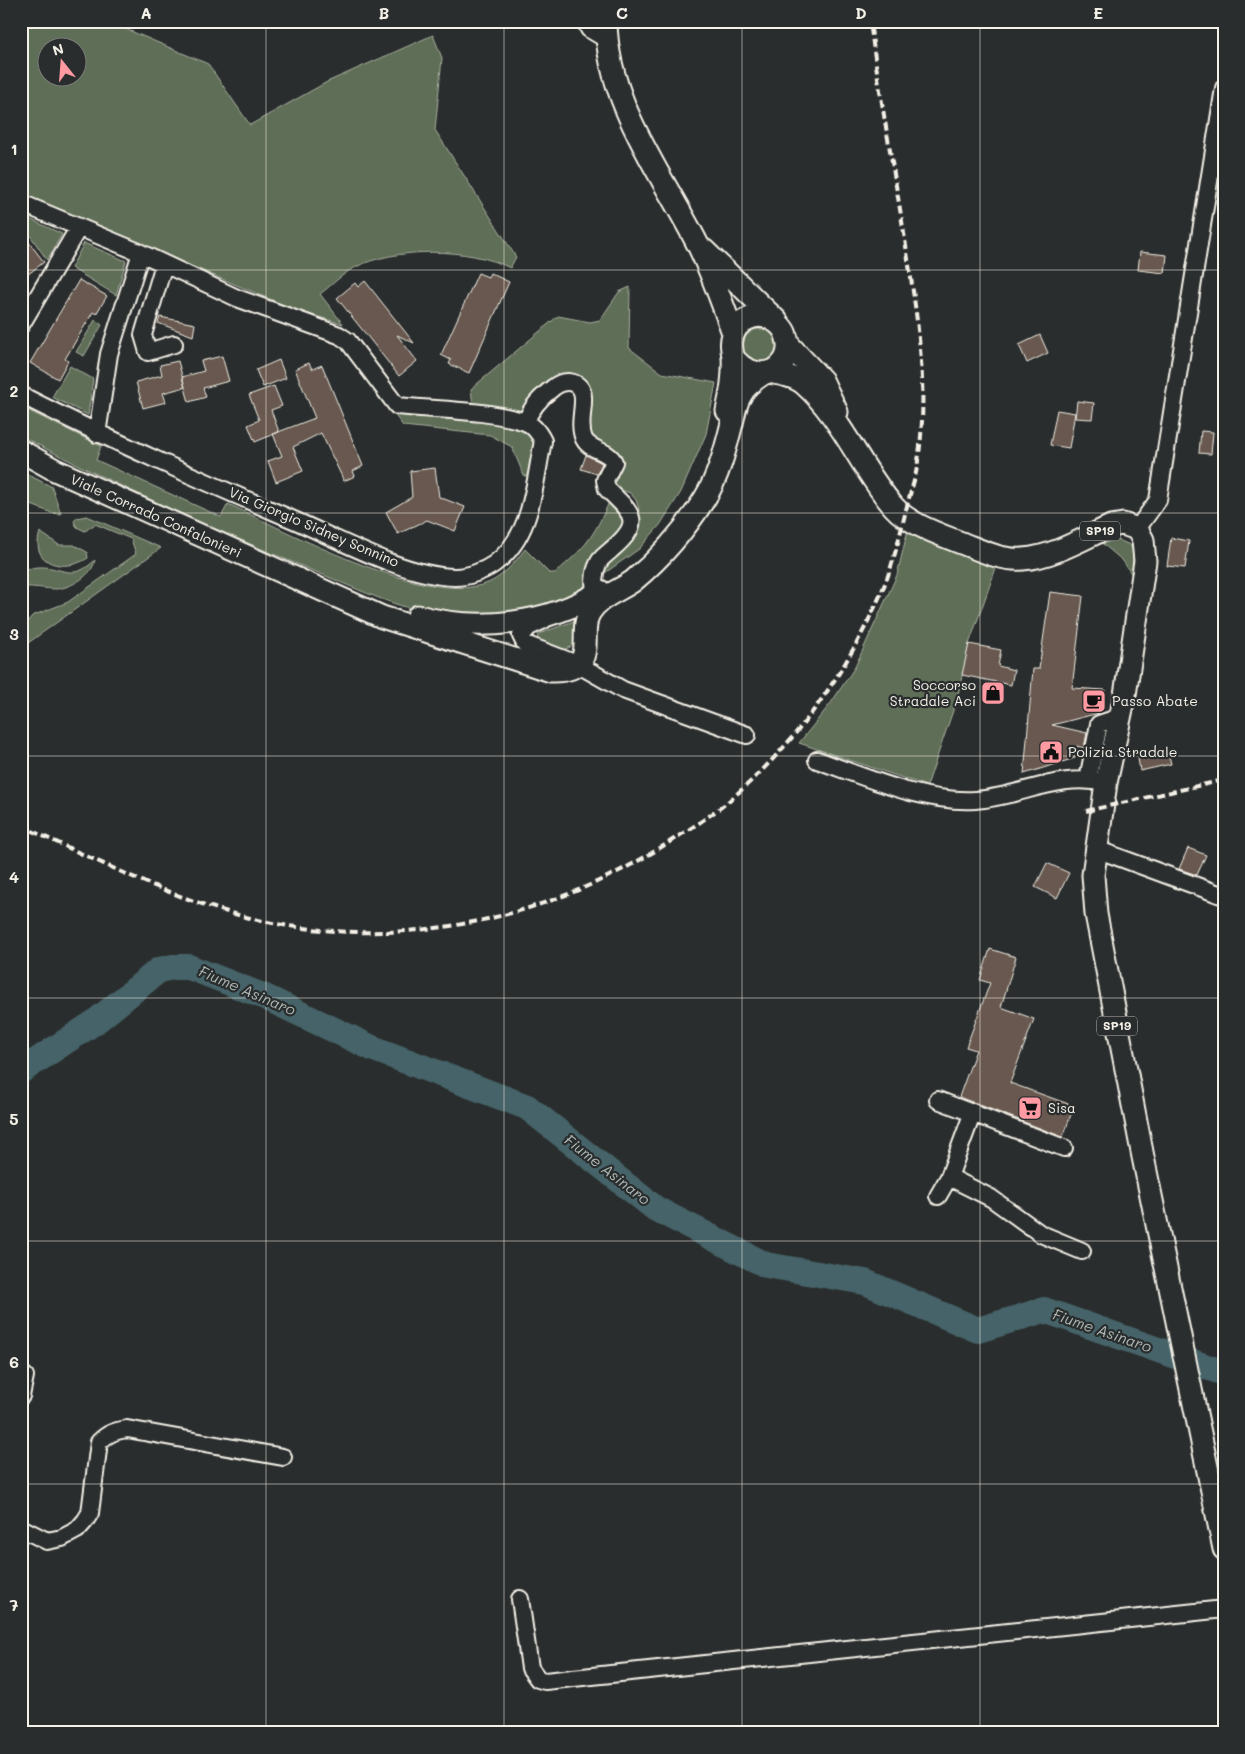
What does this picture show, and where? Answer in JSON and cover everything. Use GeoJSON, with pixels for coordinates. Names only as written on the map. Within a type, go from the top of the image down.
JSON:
{"type":"FeatureCollection","features":[{"type":"Feature","properties":{"kind":"main road"},"geometry":{"type":"LineString","coordinates":[[606,30],[611,71],[630,118],[697,243],[733,333]]}},
{"type":"Feature","properties":{"kind":"main road"},"geometry":{"type":"LineString","coordinates":[[293,578],[382,617],[551,671],[570,669],[578,664],[583,656],[586,642],[586,620],[590,612],[599,602],[632,582],[666,551],[706,496],[717,473],[741,394],[765,373],[783,361],[788,344],[786,333],[767,310],[697,243]]}},
{"type":"Feature","properties":{"kind":"main road"},"geometry":{"type":"LineString","coordinates":[[293,578],[387,608],[452,622],[484,624],[559,613],[595,595],[627,573],[660,544],[700,490],[710,470],[728,408],[733,357],[730,345],[733,333],[744,321],[759,316],[770,318],[779,324]]}},
{"type":"Feature","properties":{"kind":"main road"},"geometry":{"type":"LineString","coordinates":[[788,344],[822,380],[851,444]]}},
{"type":"Feature","properties":{"kind":"main road"},"geometry":{"type":"LineString","coordinates":[[733,357],[740,366],[751,372],[788,376],[803,384],[851,444]]}},
{"type":"Feature","properties":{"kind":"main road","name":"SP19"},"geometry":{"type":"LineString","coordinates":[[851,444],[885,495],[902,515],[950,538],[1004,558],[1020,560],[1035,557],[1111,526],[1123,524],[1137,529],[1143,540],[1145,561],[1120,717],[1097,781],[1096,849],[1093,875],[1098,932],[1165,1268],[1224,1549]]}},
{"type":"Feature","properties":{"kind":"main road","name":"Viale Corrado Confalonieri"},"geometry":{"type":"LineString","coordinates":[[21,451],[55,470],[293,578]]}},
{"type":"Feature","properties":{"kind":"street"},"geometry":{"type":"LineString","coordinates":[[585,21],[589,29],[606,30]]}},
{"type":"Feature","properties":{"kind":"street"},"geometry":{"type":"LineString","coordinates":[[1137,529],[1158,500],[1224,88]]}},
{"type":"Feature","properties":{"kind":"street"},"geometry":{"type":"LineString","coordinates":[[21,203],[141,253],[237,298],[339,335],[348,341],[397,406],[477,414],[526,422],[530,411],[542,396],[557,385],[573,382],[579,387],[583,396],[582,428],[584,439],[591,446],[611,456],[614,462],[605,480],[607,489],[625,504],[630,514],[631,526],[626,538],[598,562],[595,573],[595,595]]}},
{"type":"Feature","properties":{"kind":"street"},"geometry":{"type":"LineString","coordinates":[[21,325],[79,227]]}},
{"type":"Feature","properties":{"kind":"street"},"geometry":{"type":"LineString","coordinates":[[97,434],[109,354],[141,253]]}},
{"type":"Feature","properties":{"kind":"street"},"geometry":{"type":"LineString","coordinates":[[164,264],[143,335],[148,352],[174,344]]}},
{"type":"Feature","properties":{"kind":"street","name":"Via Giorgio Sidney Sonnino"},"geometry":{"type":"LineString","coordinates":[[21,395],[97,434],[381,558],[431,574],[456,577],[472,575],[493,564],[516,540],[527,519],[543,441],[538,431],[526,422]]}},
{"type":"Feature","properties":{"kind":"street"},"geometry":{"type":"LineString","coordinates":[[559,613],[529,627],[521,636],[525,644],[578,664],[623,690],[746,735]]}},
{"type":"Feature","properties":{"kind":"street"},"geometry":{"type":"LineString","coordinates":[[816,760],[895,786],[954,800],[1001,797],[1068,779],[1097,781]]}},
{"type":"Feature","properties":{"kind":"street"},"geometry":{"type":"LineString","coordinates":[[1096,849],[1224,896]]}},
{"type":"Feature","properties":{"kind":"street"},"geometry":{"type":"LineString","coordinates":[[938,1100],[1064,1148]]}},
{"type":"Feature","properties":{"kind":"street"},"geometry":{"type":"LineString","coordinates":[[938,1196],[949,1177],[973,1112]]}},
{"type":"Feature","properties":{"kind":"street"},"geometry":{"type":"LineString","coordinates":[[949,1177],[992,1198],[1041,1234],[1082,1251]]}},
{"type":"Feature","properties":{"kind":"street"},"geometry":{"type":"LineString","coordinates":[[21,1396],[25,1376]]}},
{"type":"Feature","properties":{"kind":"street"},"geometry":{"type":"LineString","coordinates":[[21,1528],[47,1541],[62,1538],[76,1530],[90,1513],[99,1442],[106,1434],[116,1431],[127,1429],[283,1457]]}},
{"type":"Feature","properties":{"kind":"street"},"geometry":{"type":"LineString","coordinates":[[520,1599],[530,1668],[538,1679],[545,1681],[1224,1608]]}},
{"type":"Feature","properties":{"kind":"green space"},"geometry":{"type":"Polygon","coordinates":[[[21,21],[107,21],[208,64],[250,125],[327,82],[433,35],[442,58],[435,130],[516,257],[510,268],[494,261],[454,253],[410,253],[389,256],[354,268],[320,294],[343,324],[298,311],[21,194],[21,21]]]}},
{"type":"Feature","properties":{"kind":"green space"},"geometry":{"type":"Polygon","coordinates":[[[21,215],[62,234],[47,260],[25,228],[21,229],[21,215]]]}},
{"type":"Feature","properties":{"kind":"green space"},"geometry":{"type":"Polygon","coordinates":[[[84,243],[126,261],[116,295],[71,268],[84,243]]]}},
{"type":"Feature","properties":{"kind":"green space"},"geometry":{"type":"Polygon","coordinates":[[[630,287],[629,348],[662,373],[716,383],[706,434],[681,492],[660,525],[639,549],[602,575],[599,573],[633,536],[639,509],[636,500],[630,493],[613,487],[621,454],[588,436],[579,380],[522,415],[473,405],[471,389],[558,316],[590,322],[600,320],[619,292],[630,287]]]}},
{"type":"Feature","properties":{"kind":"green space"},"geometry":{"type":"Polygon","coordinates":[[[95,320],[102,325],[84,356],[76,352],[95,320]]]}},
{"type":"Feature","properties":{"kind":"green space"},"geometry":{"type":"Polygon","coordinates":[[[760,329],[767,330],[772,334],[776,339],[776,353],[772,358],[767,362],[760,363],[753,362],[748,358],[744,353],[743,346],[744,339],[748,334],[753,330],[760,329]]]}},
{"type":"Feature","properties":{"kind":"green space"},"geometry":{"type":"Polygon","coordinates":[[[70,366],[93,379],[88,415],[52,397],[70,366]]]}},
{"type":"Feature","properties":{"kind":"green space"},"geometry":{"type":"Polygon","coordinates":[[[21,407],[101,446],[96,460],[221,517],[228,504],[354,561],[389,574],[423,583],[455,588],[489,583],[512,565],[525,549],[549,573],[555,573],[588,541],[599,524],[610,500],[627,523],[589,582],[570,594],[536,607],[498,614],[461,616],[426,612],[392,603],[272,554],[163,506],[56,454],[21,436],[21,407]]]}},
{"type":"Feature","properties":{"kind":"green space"},"geometry":{"type":"Polygon","coordinates":[[[394,414],[491,423],[525,432],[533,439],[534,443],[534,452],[528,476],[524,476],[512,447],[490,435],[403,426],[394,414]]]}},
{"type":"Feature","properties":{"kind":"green space"},"geometry":{"type":"Polygon","coordinates":[[[21,471],[52,487],[61,514],[52,513],[21,501],[21,471]]]}},
{"type":"Feature","properties":{"kind":"green space"},"geometry":{"type":"Polygon","coordinates":[[[87,516],[161,548],[21,648],[21,630],[32,616],[68,602],[136,554],[131,539],[95,524],[85,531],[77,527],[74,522],[76,518],[87,516]]]}},
{"type":"Feature","properties":{"kind":"green space"},"geometry":{"type":"Polygon","coordinates":[[[909,525],[997,565],[969,644],[957,699],[927,786],[799,743],[831,703],[855,667],[897,575],[909,525]]]}},
{"type":"Feature","properties":{"kind":"green space"},"geometry":{"type":"Polygon","coordinates":[[[40,532],[59,545],[74,545],[87,552],[88,558],[79,563],[69,565],[51,563],[44,559],[40,552],[38,543],[40,532]]]}},
{"type":"Feature","properties":{"kind":"green space"},"geometry":{"type":"Polygon","coordinates":[[[1116,539],[1130,545],[1133,551],[1132,575],[1123,561],[1103,544],[1116,539]]]}},
{"type":"Feature","properties":{"kind":"green space"},"geometry":{"type":"Polygon","coordinates":[[[95,560],[86,576],[68,586],[56,589],[21,587],[23,570],[47,567],[73,572],[80,571],[95,560]]]}},
{"type":"Feature","properties":{"kind":"green space"},"geometry":{"type":"Polygon","coordinates":[[[577,620],[578,640],[569,648],[559,649],[537,641],[538,634],[577,620]]]}},
{"type":"Feature","properties":{"kind":"building"},"geometry":{"type":"Polygon","coordinates":[[[21,232],[44,262],[27,275],[21,268],[21,232]]]}},
{"type":"Feature","properties":{"kind":"building"},"geometry":{"type":"Polygon","coordinates":[[[1140,252],[1167,255],[1165,273],[1138,270],[1140,252]]]}},
{"type":"Feature","properties":{"kind":"building"},"geometry":{"type":"Polygon","coordinates":[[[478,273],[488,277],[490,273],[509,282],[469,373],[449,364],[451,360],[441,355],[478,273]]]}},
{"type":"Feature","properties":{"kind":"building"},"geometry":{"type":"Polygon","coordinates":[[[79,280],[107,296],[96,314],[93,312],[65,359],[68,361],[58,379],[30,363],[79,280]]]}},
{"type":"Feature","properties":{"kind":"building"},"geometry":{"type":"Polygon","coordinates":[[[365,281],[414,343],[397,335],[417,361],[399,376],[337,298],[355,283],[358,287],[365,281]]]}},
{"type":"Feature","properties":{"kind":"building"},"geometry":{"type":"Polygon","coordinates":[[[160,317],[195,324],[193,336],[158,323],[160,317]]]}},
{"type":"Feature","properties":{"kind":"building"},"geometry":{"type":"Polygon","coordinates":[[[1040,335],[1048,353],[1027,363],[1019,345],[1040,335]]]}},
{"type":"Feature","properties":{"kind":"building"},"geometry":{"type":"Polygon","coordinates":[[[222,356],[229,381],[203,388],[206,397],[189,402],[182,377],[204,371],[201,361],[222,356]]]}},
{"type":"Feature","properties":{"kind":"building"},"geometry":{"type":"Polygon","coordinates":[[[279,360],[286,378],[263,387],[256,370],[279,360]]]}},
{"type":"Feature","properties":{"kind":"building"},"geometry":{"type":"Polygon","coordinates":[[[178,361],[185,387],[163,393],[166,402],[143,408],[136,382],[162,375],[160,365],[178,361]]]}},
{"type":"Feature","properties":{"kind":"building"},"geometry":{"type":"Polygon","coordinates":[[[309,363],[312,369],[322,365],[363,466],[353,471],[355,476],[344,481],[321,433],[293,447],[303,471],[276,482],[268,461],[282,456],[273,434],[315,418],[295,369],[309,363]]]}},
{"type":"Feature","properties":{"kind":"building"},"geometry":{"type":"Polygon","coordinates":[[[274,386],[282,406],[271,410],[279,432],[255,442],[248,425],[259,420],[249,395],[274,386]]]}},
{"type":"Feature","properties":{"kind":"building"},"geometry":{"type":"Polygon","coordinates":[[[1077,401],[1094,403],[1092,419],[1075,418],[1077,401]]]}},
{"type":"Feature","properties":{"kind":"building"},"geometry":{"type":"Polygon","coordinates":[[[1057,410],[1075,413],[1069,448],[1050,445],[1057,410]]]}},
{"type":"Feature","properties":{"kind":"building"},"geometry":{"type":"Polygon","coordinates":[[[1201,431],[1213,432],[1211,454],[1199,453],[1201,431]]]}},
{"type":"Feature","properties":{"kind":"building"},"geometry":{"type":"Polygon","coordinates":[[[586,455],[602,463],[597,474],[581,469],[586,455]]]}},
{"type":"Feature","properties":{"kind":"building"},"geometry":{"type":"Polygon","coordinates":[[[435,468],[439,497],[465,507],[455,531],[427,520],[398,534],[386,512],[412,497],[410,471],[435,468]]]}},
{"type":"Feature","properties":{"kind":"building"},"geometry":{"type":"Polygon","coordinates":[[[1171,538],[1189,541],[1185,568],[1167,566],[1171,538]]]}},
{"type":"Feature","properties":{"kind":"building"},"geometry":{"type":"Polygon","coordinates":[[[1050,592],[1083,596],[1072,688],[1105,690],[1099,713],[1052,725],[1087,733],[1084,748],[1077,746],[1075,758],[1024,774],[1033,669],[1039,669],[1050,592]]]}},
{"type":"Feature","properties":{"kind":"building"},"geometry":{"type":"Polygon","coordinates":[[[969,644],[1001,650],[998,666],[1014,670],[1011,685],[962,675],[969,644]]]}},
{"type":"Feature","properties":{"kind":"building"},"geometry":{"type":"Polygon","coordinates":[[[1168,752],[1171,764],[1140,771],[1138,758],[1168,752]]]}},
{"type":"Feature","properties":{"kind":"building"},"geometry":{"type":"Polygon","coordinates":[[[1188,848],[1206,855],[1197,875],[1179,869],[1188,848]]]}},
{"type":"Feature","properties":{"kind":"building"},"geometry":{"type":"Polygon","coordinates":[[[1047,863],[1069,873],[1057,898],[1035,887],[1047,863]]]}},
{"type":"Feature","properties":{"kind":"building"},"geometry":{"type":"Polygon","coordinates":[[[990,949],[1016,957],[1001,1007],[1034,1019],[1010,1083],[1074,1106],[1063,1137],[959,1097],[976,1050],[966,1047],[990,983],[980,980],[990,949]]]}},
{"type":"Feature","properties":{"kind":"waterway","name":"Fiume Asinaro"},"geometry":{"type":"LineString","coordinates":[[21,1071],[95,1022],[159,970],[173,967],[189,967],[263,996],[372,1048],[527,1107],[656,1209],[766,1265],[865,1282],[978,1330],[1044,1310],[1224,1373]]}},
{"type":"Feature","properties":{"kind":"railway"},"geometry":{"type":"LineString","coordinates":[[21,826],[149,884],[182,897],[249,918],[283,925],[334,931],[386,932],[437,928],[487,919],[536,906],[584,888],[630,865],[699,823],[732,799],[762,771],[822,699],[855,646],[869,619],[882,591],[893,559],[915,477],[921,441],[922,389],[919,337],[870,21]]}},
{"type":"Feature","properties":{"kind":"railway"},"geometry":{"type":"LineString","coordinates":[[1086,811],[1224,780]]}},
{"type":"Feature","properties":{"kind":"place","name":"Soccorso Stradale Aci"},"geometry":{"type":"Point","coordinates":[993,693]}},
{"type":"Feature","properties":{"kind":"place","name":"Passo Abate"},"geometry":{"type":"Point","coordinates":[1094,701]}},
{"type":"Feature","properties":{"kind":"place","name":"Polizia Stradale"},"geometry":{"type":"Point","coordinates":[1051,752]}},
{"type":"Feature","properties":{"kind":"place","name":"Sisa"},"geometry":{"type":"Point","coordinates":[1030,1108]}}]}
